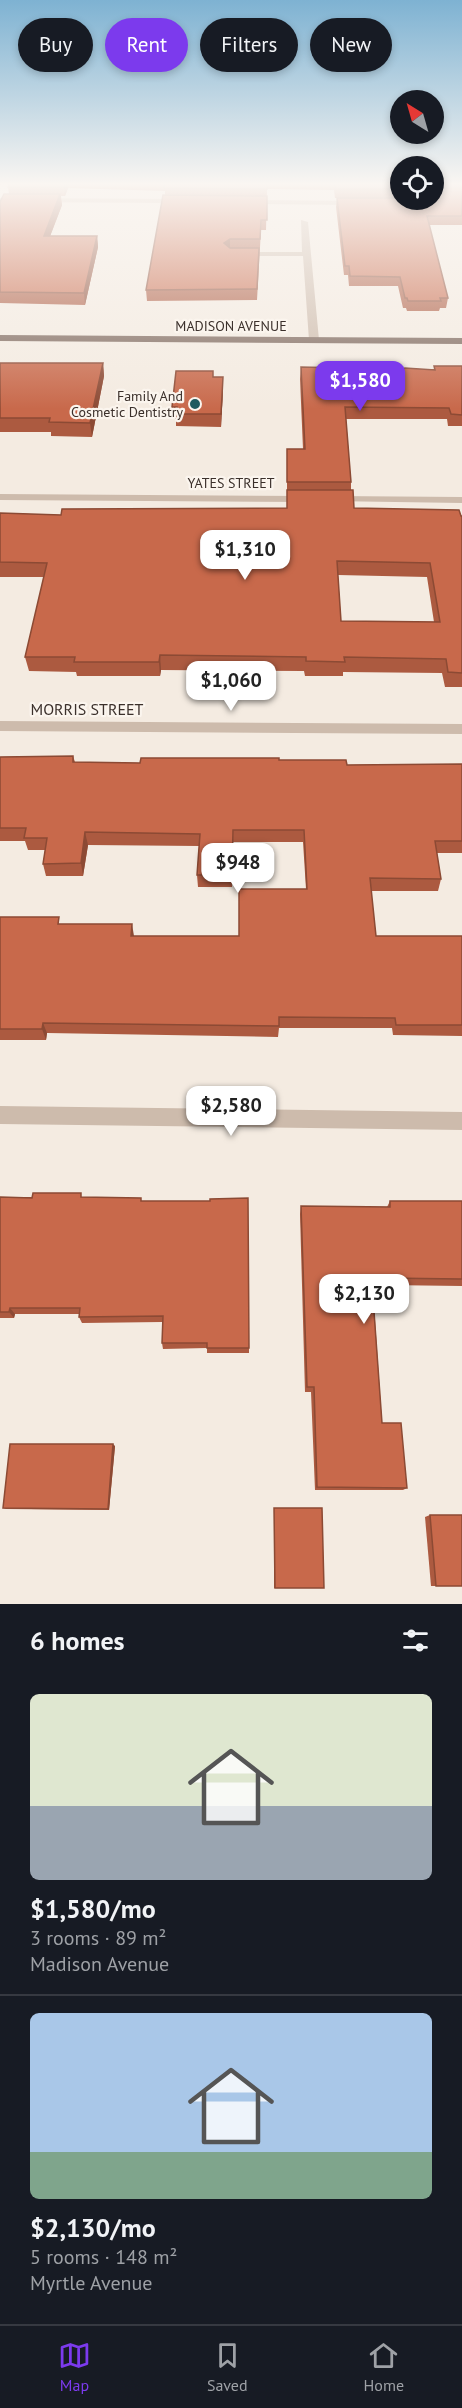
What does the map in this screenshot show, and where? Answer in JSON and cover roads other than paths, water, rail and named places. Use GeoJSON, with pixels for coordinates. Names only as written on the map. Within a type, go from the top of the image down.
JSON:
{"type":"FeatureCollection","features":[{"type":"Feature","properties":{"kind":"main road","name":"MADISON AVENUE"},"geometry":{"type":"LineString","coordinates":[[0,338],[462,341]]}},
{"type":"Feature","properties":{"kind":"street"},"geometry":{"type":"LineString","coordinates":[[307,259],[314,340]]}},
{"type":"Feature","properties":{"kind":"street","name":"YATES STREET"},"geometry":{"type":"LineString","coordinates":[[0,497],[462,500]]}},
{"type":"Feature","properties":{"kind":"street","name":"MORRIS STREET"},"geometry":{"type":"LineString","coordinates":[[0,726],[462,729]]}},
{"type":"Feature","properties":{"kind":"street"},"geometry":{"type":"LineString","coordinates":[[0,1116],[462,1121]]}},
{"type":"Feature","properties":{"kind":"place","name":"Family And Cosmetic Dentistry"},"geometry":{"type":"Point","coordinates":[195,404]}}]}
